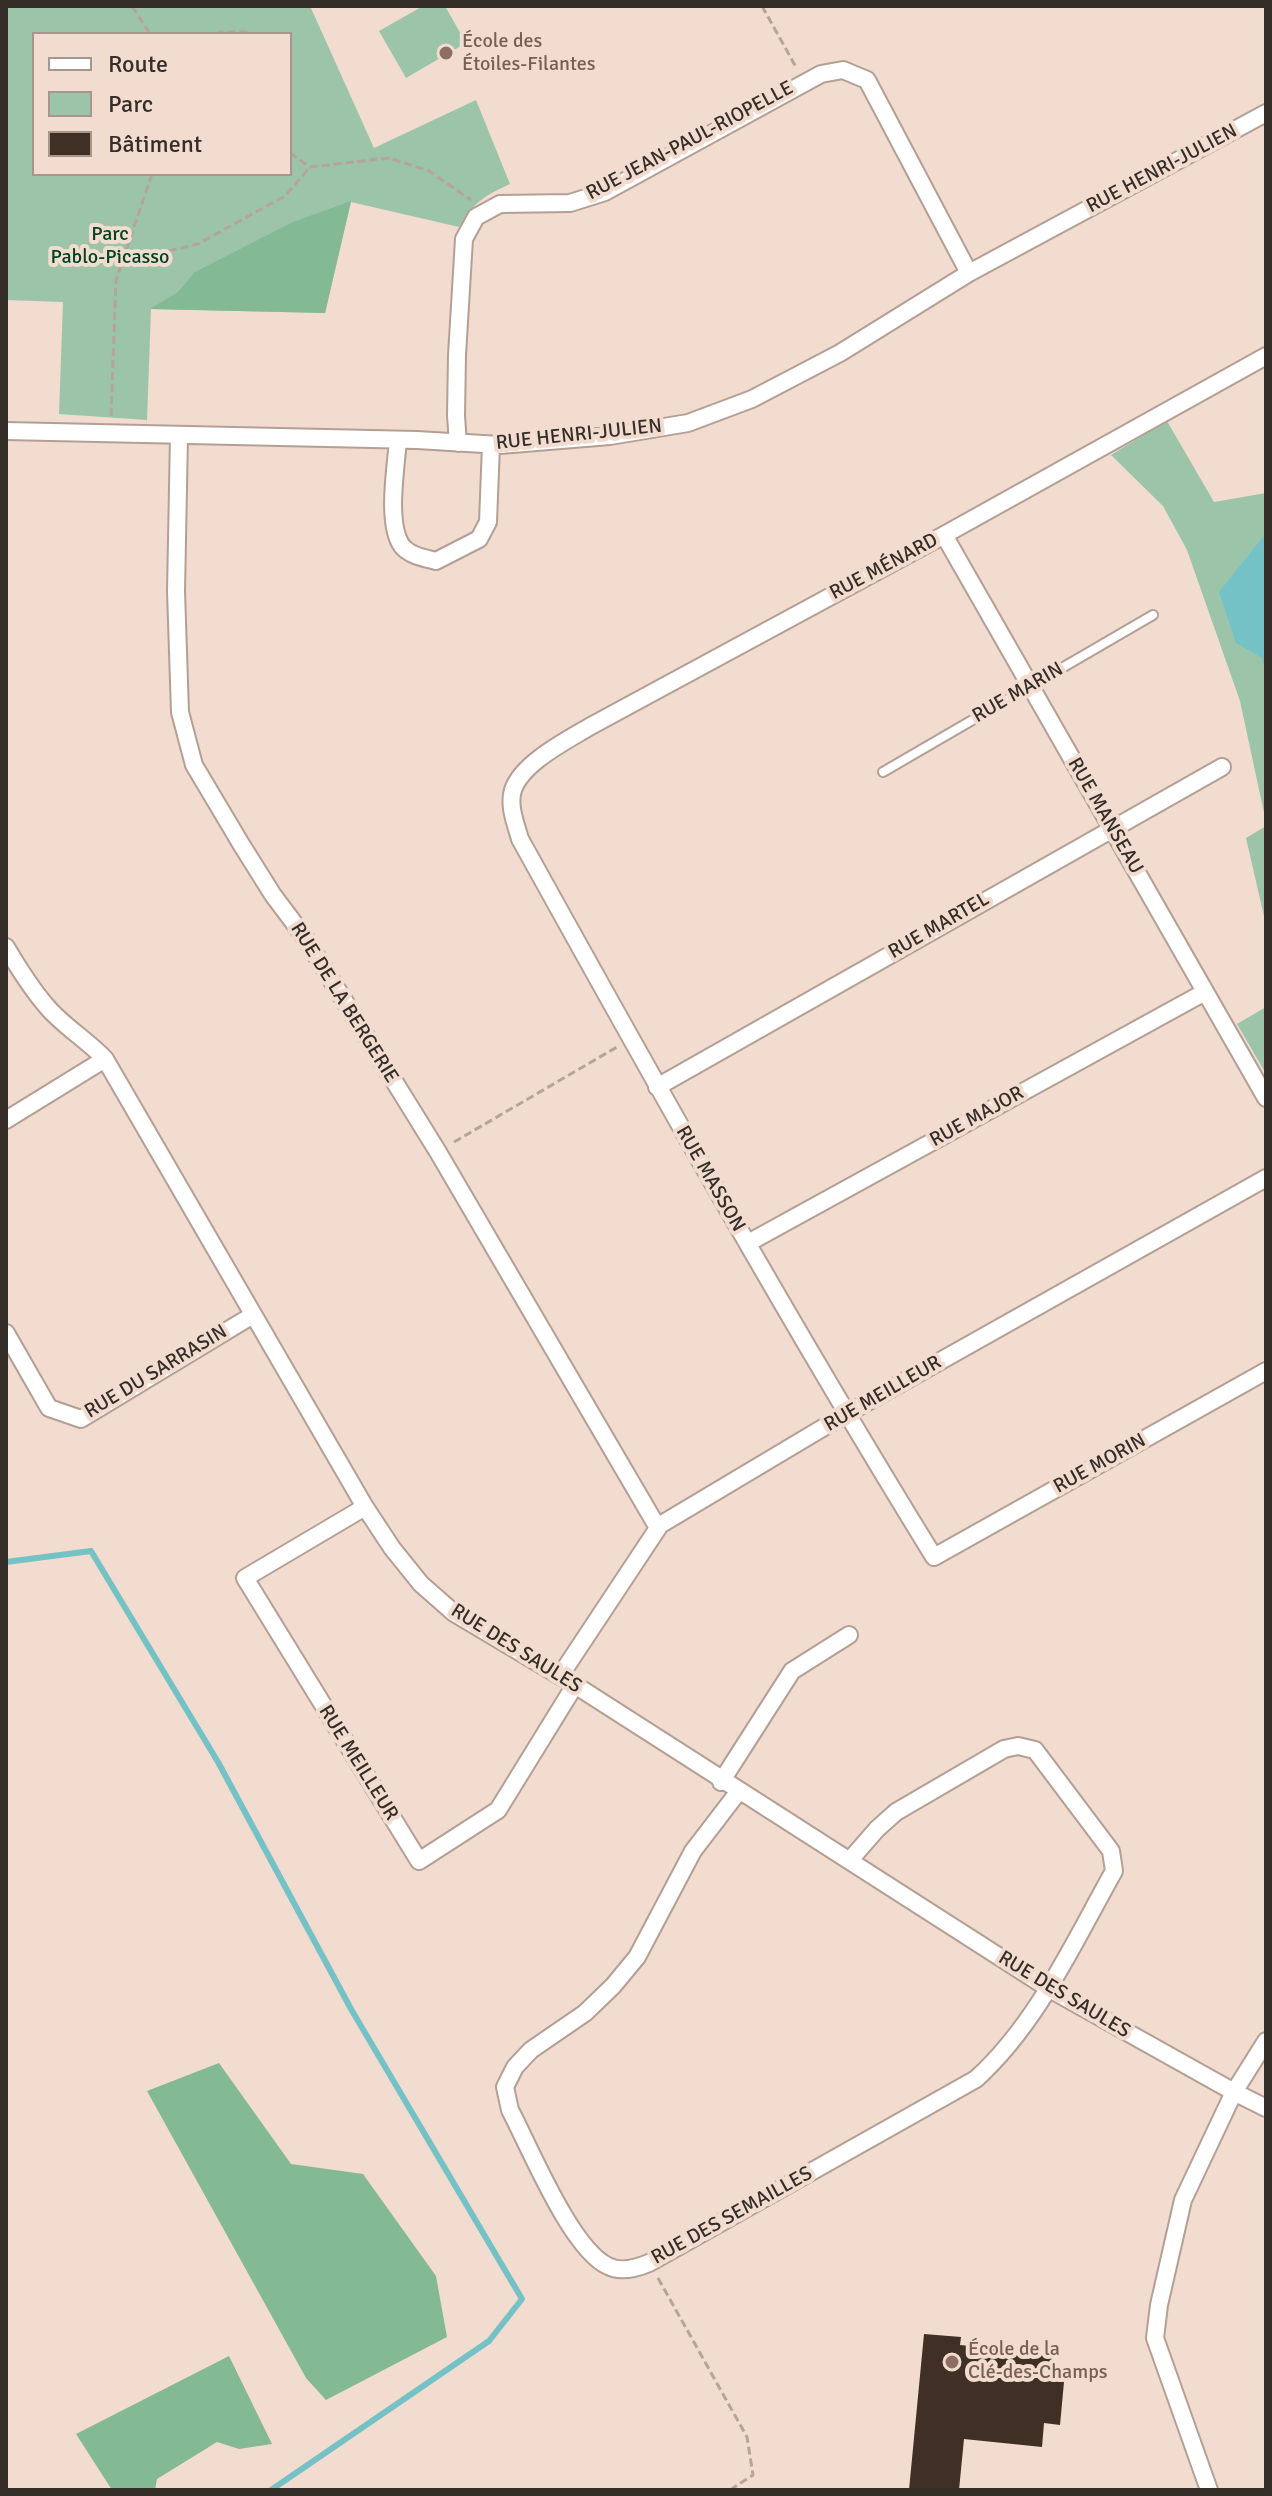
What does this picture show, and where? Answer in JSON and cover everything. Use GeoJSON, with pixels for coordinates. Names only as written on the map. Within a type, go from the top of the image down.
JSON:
{"type":"FeatureCollection","features":[{"type":"Feature","properties":{"kind":"street","name":"RUE JEAN-PAUL-RIOPELLE"},"geometry":{"type":"LineString","coordinates":[[487,211],[500,204],[570,203],[605,192],[804,81],[843,70],[867,80],[969,273]]}},
{"type":"Feature","properties":{"kind":"street","name":"RUE HENRI-JULIEN"},"geometry":{"type":"LineString","coordinates":[[6,431],[491,445],[610,436],[688,423],[752,399],[840,353],[969,273],[1266,113]]}},
{"type":"Feature","properties":{"kind":"street"},"geometry":{"type":"LineString","coordinates":[[458,443],[457,355],[464,239],[476,217],[487,211]]}},
{"type":"Feature","properties":{"kind":"street","name":"RUE MÉNARD"},"geometry":{"type":"LineString","coordinates":[[513,790],[535,760],[589,727],[1266,356]]}},
{"type":"Feature","properties":{"kind":"street","name":"RUE DE LA BERGERIE"},"geometry":{"type":"LineString","coordinates":[[179,436],[176,591],[180,712],[194,765],[273,895],[306,939],[438,1152],[658,1528]]}},
{"type":"Feature","properties":{"kind":"street"},"geometry":{"type":"LineString","coordinates":[[398,440],[392,514],[402,546],[417,556],[436,561],[479,539],[488,522],[491,445]]}},
{"type":"Feature","properties":{"kind":"street","name":"RUE MANSEAU"},"geometry":{"type":"LineString","coordinates":[[944,535],[1266,1098]]}},
{"type":"Feature","properties":{"kind":"street","name":"RUE MARTEL"},"geometry":{"type":"LineString","coordinates":[[657,1087],[1222,767]]}},
{"type":"Feature","properties":{"kind":"street","name":"RUE MASSON"},"geometry":{"type":"LineString","coordinates":[[513,790],[513,813],[520,839],[657,1087],[846,1414],[934,1557]]}},
{"type":"Feature","properties":{"kind":"street","name":"RUE DES SAULES"},"geometry":{"type":"LineString","coordinates":[[6,947],[25,980],[50,1011],[87,1040],[105,1059],[365,1507],[421,1584],[454,1613],[567,1680],[1048,1988],[1266,2108]]}},
{"type":"Feature","properties":{"kind":"street","name":"RUE MAJOR"},"geometry":{"type":"LineString","coordinates":[[748,1243],[1205,992]]}},
{"type":"Feature","properties":{"kind":"street"},"geometry":{"type":"LineString","coordinates":[[6,1120],[105,1059]]}},
{"type":"Feature","properties":{"kind":"street","name":"RUE MEILLEUR"},"geometry":{"type":"LineString","coordinates":[[365,1507],[245,1578],[419,1861],[498,1810],[567,1680],[658,1528],[846,1414],[1266,1178]]}},
{"type":"Feature","properties":{"kind":"street","name":"RUE DU SARRASIN"},"geometry":{"type":"LineString","coordinates":[[6,1333],[49,1408],[81,1419],[253,1315]]}},
{"type":"Feature","properties":{"kind":"street","name":"RUE MORIN"},"geometry":{"type":"LineString","coordinates":[[934,1557],[1266,1371]]}},
{"type":"Feature","properties":{"kind":"street"},"geometry":{"type":"LineString","coordinates":[[721,1781],[792,1671],[849,1635]]}},
{"type":"Feature","properties":{"kind":"street","name":"RUE DES SEMAILLES"},"geometry":{"type":"LineString","coordinates":[[739,1791],[693,1851],[637,1957],[585,2013],[531,2050],[515,2067],[505,2087],[510,2110],[575,2236],[592,2256],[610,2268],[633,2269],[649,2263],[976,2079],[996,2061],[1048,1988],[1114,1871],[1111,1851],[1035,1750],[1018,1746],[1004,1749],[910,1804],[877,1829],[850,1860]]}},
{"type":"Feature","properties":{"kind":"street"},"geometry":{"type":"LineString","coordinates":[[1209,2490],[1155,2338],[1159,2305],[1183,2200],[1234,2092],[1266,2041]]}},
{"type":"Feature","properties":{"kind":"lane","name":"RUE MARIN"},"geometry":{"type":"LineString","coordinates":[[883,772],[1153,615]]}},
{"type":"Feature","properties":{"kind":"path"},"geometry":{"type":"LineString","coordinates":[[132,6],[150,32]]}},
{"type":"Feature","properties":{"kind":"path"},"geometry":{"type":"LineString","coordinates":[[762,6],[804,81]]}},
{"type":"Feature","properties":{"kind":"path"},"geometry":{"type":"LineString","coordinates":[[220,32],[246,32]]}},
{"type":"Feature","properties":{"kind":"path"},"geometry":{"type":"LineString","coordinates":[[292,154],[310,167],[389,158],[429,171],[487,211]]}},
{"type":"Feature","properties":{"kind":"path"},"geometry":{"type":"LineString","coordinates":[[122,262],[198,244],[285,196],[310,167]]}},
{"type":"Feature","properties":{"kind":"path"},"geometry":{"type":"LineString","coordinates":[[110,434],[116,280],[151,176]]}},
{"type":"Feature","properties":{"kind":"path"},"geometry":{"type":"LineString","coordinates":[[438,1152],[630,1039]]}},
{"type":"Feature","properties":{"kind":"path"},"geometry":{"type":"LineString","coordinates":[[649,2263],[747,2437],[753,2475],[730,2490]]}},
{"type":"Feature","properties":{"kind":"green space","name":"Parc Pablo-Picasso"},"geometry":{"type":"Polygon","coordinates":[[[6,6],[310,6],[374,148],[476,100],[510,184],[480,201],[459,227],[351,202],[325,313],[151,309],[147,420],[59,414],[63,302],[6,300],[6,6]]]}},
{"type":"Feature","properties":{"kind":"green space"},"geometry":{"type":"Polygon","coordinates":[[[423,6],[445,6],[466,43],[406,78],[379,31],[423,6]]]}},
{"type":"Feature","properties":{"kind":"green space"},"geometry":{"type":"Polygon","coordinates":[[[351,201],[325,313],[150,309],[178,292],[195,272],[293,222],[351,201]]]}},
{"type":"Feature","properties":{"kind":"green space"},"geometry":{"type":"Polygon","coordinates":[[[1167,421],[1214,502],[1266,493],[1266,822],[1240,701],[1187,550],[1163,506],[1111,455],[1167,421]]]}},
{"type":"Feature","properties":{"kind":"green space"},"geometry":{"type":"Polygon","coordinates":[[[1266,826],[1266,925],[1246,838],[1266,826]]]}},
{"type":"Feature","properties":{"kind":"green space"},"geometry":{"type":"Polygon","coordinates":[[[1266,1007],[1266,1074],[1237,1024],[1266,1007]]]}},
{"type":"Feature","properties":{"kind":"green space"},"geometry":{"type":"Polygon","coordinates":[[[219,2063],[291,2164],[363,2174],[436,2276],[447,2337],[326,2400],[306,2378],[147,2091],[219,2063]]]}},
{"type":"Feature","properties":{"kind":"green space"},"geometry":{"type":"Polygon","coordinates":[[[229,2356],[272,2444],[239,2449],[217,2442],[157,2479],[155,2490],[112,2490],[76,2434],[229,2356]]]}},
{"type":"Feature","properties":{"kind":"water"},"geometry":{"type":"Polygon","coordinates":[[[1266,533],[1266,676],[1262,658],[1236,643],[1219,592],[1266,533]]]}},
{"type":"Feature","properties":{"kind":"building"},"geometry":{"type":"Polygon","coordinates":[[[924,2334],[961,2337],[960,2345],[1053,2354],[1050,2381],[1064,2382],[1060,2425],[1044,2423],[1042,2447],[964,2439],[959,2490],[909,2490],[924,2334]]]}},
{"type":"Feature","properties":{"kind":"waterway"},"geometry":{"type":"LineString","coordinates":[[6,1562],[91,1551],[218,1762],[351,2009],[522,2299],[489,2341],[271,2490]]}},
{"type":"Feature","properties":{"kind":"place","name":"École des Étoiles-Filantes"},"geometry":{"type":"Point","coordinates":[446,53]}},
{"type":"Feature","properties":{"kind":"place","name":"École de la Clé-des-Champs"},"geometry":{"type":"Point","coordinates":[952,2362]}}]}
